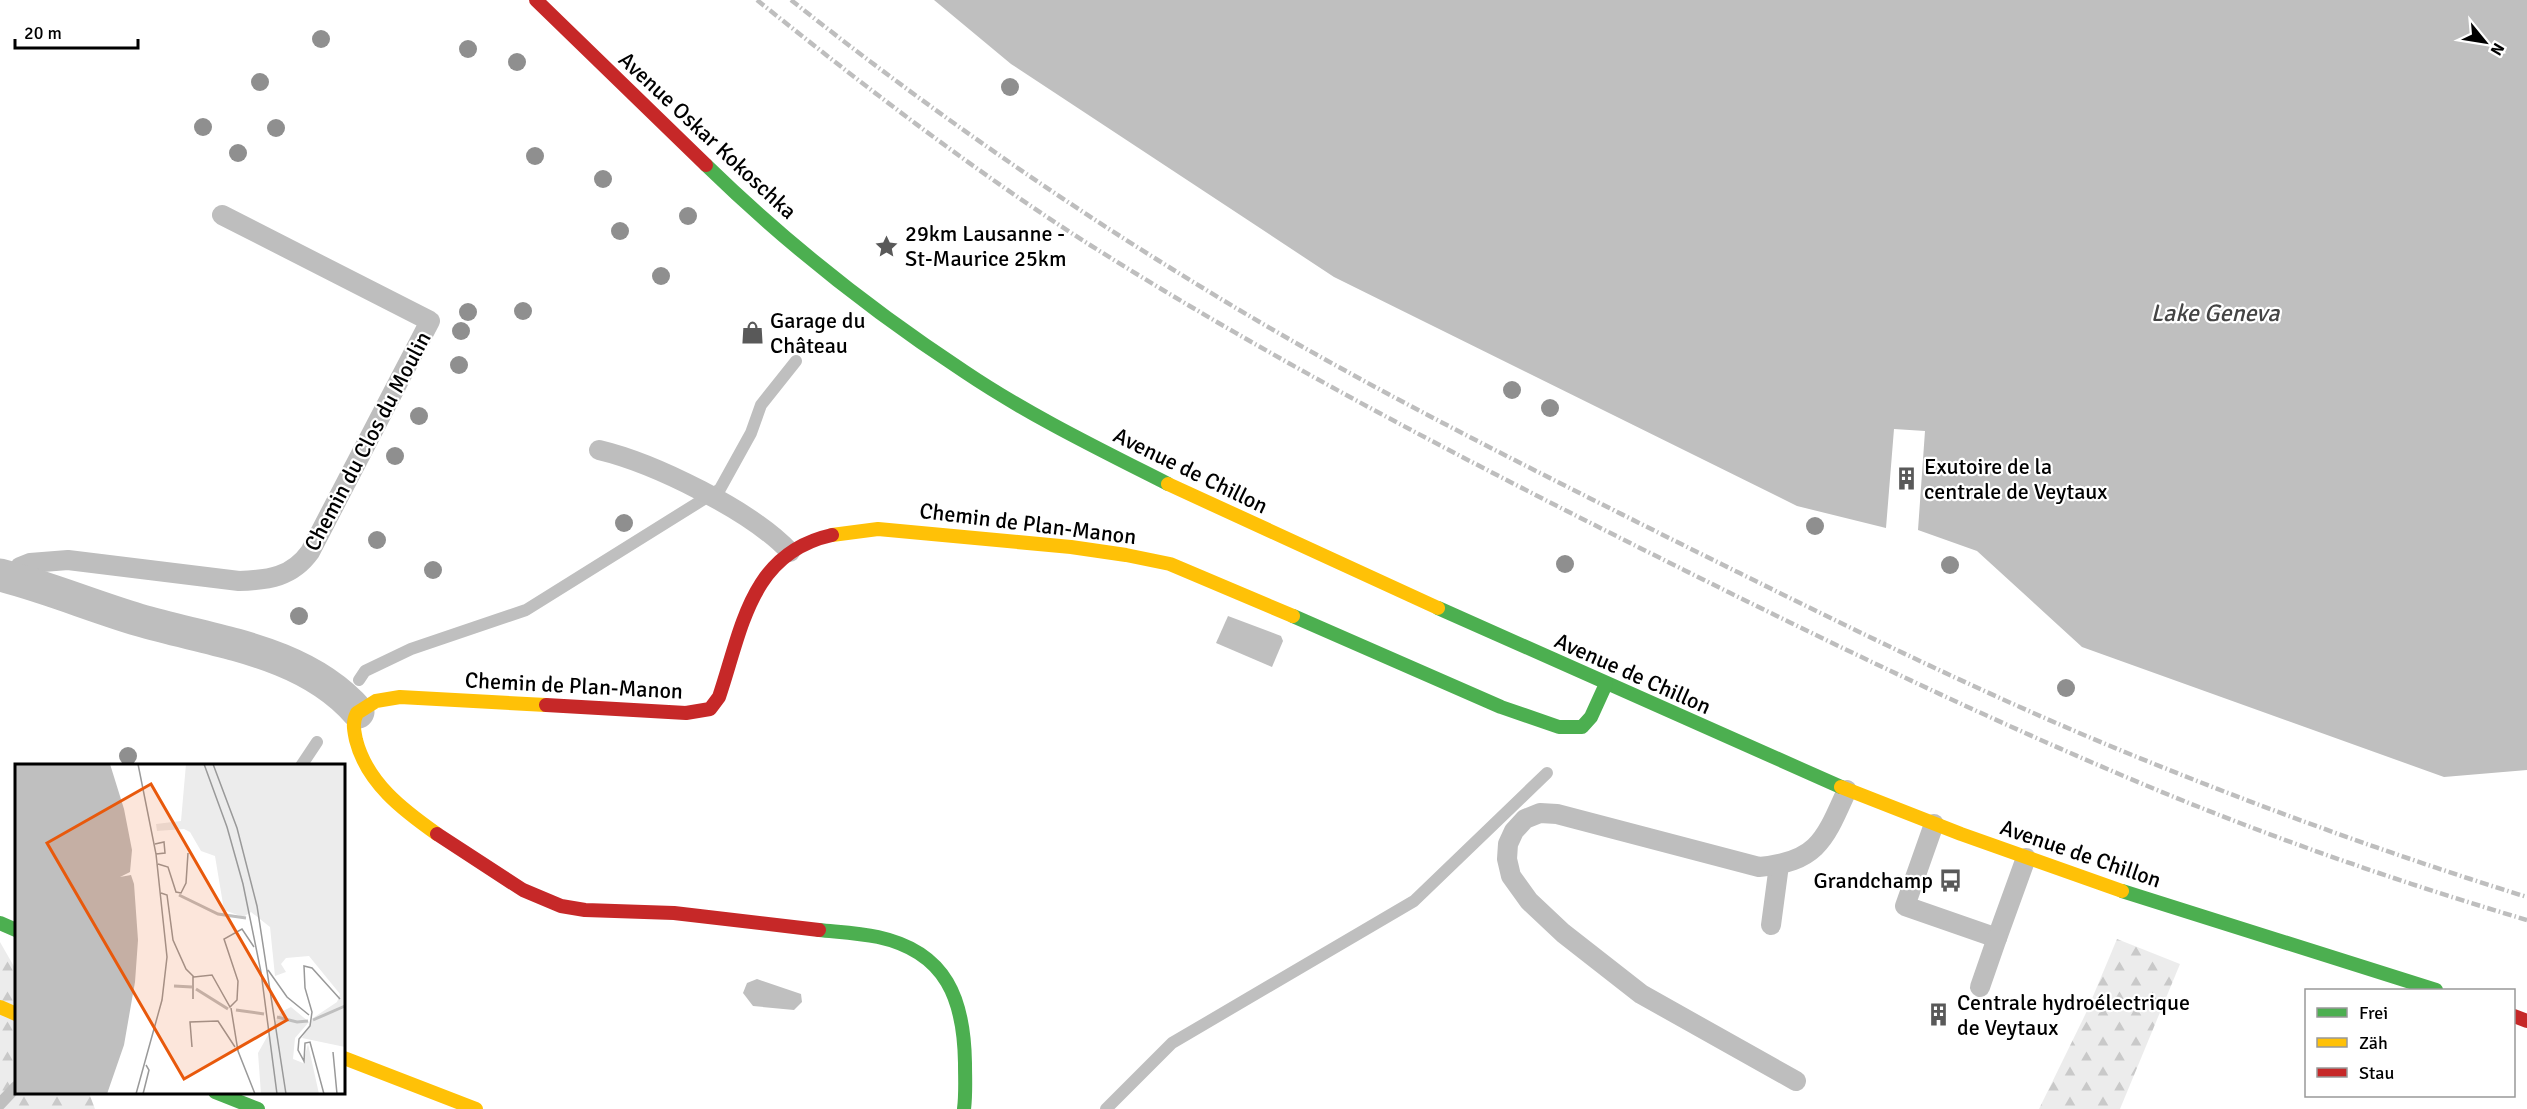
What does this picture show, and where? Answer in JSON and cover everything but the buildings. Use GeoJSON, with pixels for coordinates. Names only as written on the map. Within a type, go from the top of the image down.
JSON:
{"type":"FeatureCollection","features":[{"type":"Feature","properties":{"kind":"main road","name":"Avenue Oskar Kokoschka"},"geometry":{"type":"LineString","coordinates":[[536,0],[735,193],[856,297]]}},
{"type":"Feature","properties":{"kind":"main road","name":"Avenue de Chillon"},"geometry":{"type":"LineString","coordinates":[[856,297],[966,373],[1062,430],[1184,492],[1606,684],[1847,790],[2026,858],[2433,989]]}},
{"type":"Feature","properties":{"kind":"main road","name":"Chemin de Plan-Manon"},"geometry":{"type":"LineString","coordinates":[[358,712],[378,700],[400,697],[686,713],[710,709],[719,697],[741,628],[760,587],[775,563],[790,552],[830,535],[878,529],[995,539],[1126,555],[1185,569],[1501,707],[1559,727],[1582,727],[1591,717],[1606,684]]}},
{"type":"Feature","properties":{"kind":"main road"},"geometry":{"type":"LineString","coordinates":[[358,712],[353,722],[359,752],[370,772],[390,795],[416,818],[525,891],[550,903],[579,909],[663,913],[879,937],[904,945],[924,956],[941,970],[953,988],[960,1008],[965,1033],[964,1109]]}},
{"type":"Feature","properties":{"kind":"main road"},"geometry":{"type":"LineString","coordinates":[[0,923],[15,930]]}},
{"type":"Feature","properties":{"kind":"main road"},"geometry":{"type":"LineString","coordinates":[[0,1007],[15,1014]]}},
{"type":"Feature","properties":{"kind":"main road"},"geometry":{"type":"LineString","coordinates":[[345,1058],[476,1109]]}},
{"type":"Feature","properties":{"kind":"main road"},"geometry":{"type":"LineString","coordinates":[[220,1094],[258,1109]]}},
{"type":"Feature","properties":{"kind":"street","name":"Chemin du Clos du Moulin"},"geometry":{"type":"LineString","coordinates":[[7,577],[139,620],[279,659],[321,681],[350,702],[358,712]]}},
{"type":"Feature","properties":{"kind":"lane","name":"Chemin du Clos du Moulin"},"geometry":{"type":"LineString","coordinates":[[7,577],[30,563],[68,560],[239,581],[260,580],[280,577],[292,571],[310,552],[430,321],[222,215]]}},
{"type":"Feature","properties":{"kind":"lane"},"geometry":{"type":"LineString","coordinates":[[599,450],[620,455],[683,481],[772,535],[790,552]]}},
{"type":"Feature","properties":{"kind":"lane"},"geometry":{"type":"LineString","coordinates":[[1796,1081],[1641,994],[1563,933],[1529,901],[1511,876],[1507,859],[1508,844],[1514,831],[1525,819],[1540,813],[1557,814],[1759,867],[1779,865],[1807,855],[1818,845],[1831,826],[1847,790]]}},
{"type":"Feature","properties":{"kind":"lane"},"geometry":{"type":"LineString","coordinates":[[1934,824],[1905,906],[1997,938]]}},
{"type":"Feature","properties":{"kind":"lane"},"geometry":{"type":"LineString","coordinates":[[1980,987],[2026,858]]}},
{"type":"Feature","properties":{"kind":"lane"},"geometry":{"type":"LineString","coordinates":[[1771,925],[1779,865]]}},
{"type":"Feature","properties":{"kind":"green space"},"geometry":{"type":"Polygon","coordinates":[[[2117,939],[2180,964],[2120,1109],[2039,1109],[2086,1013],[2117,939]]]}},
{"type":"Feature","properties":{"kind":"green space"},"geometry":{"type":"Polygon","coordinates":[[[0,942],[15,968],[15,1094],[89,1094],[95,1109],[0,1109],[0,942]]]}},
{"type":"Feature","properties":{"kind":"water","name":"Lake Geneva"},"geometry":{"type":"Polygon","coordinates":[[[934,0],[2527,0],[2527,770],[2444,777],[2082,647],[1977,551],[1918,530],[1925,431],[1894,429],[1886,528],[1797,506],[1334,277],[1011,64],[934,0]]]}},
{"type":"Feature","properties":{"kind":"water"},"geometry":{"type":"Polygon","coordinates":[[[1228,616],[1281,636],[1283,641],[1272,667],[1216,643],[1228,616]]]}},
{"type":"Feature","properties":{"kind":"water"},"geometry":{"type":"Polygon","coordinates":[[[757,979],[801,994],[802,1002],[794,1010],[753,1006],[743,993],[747,983],[757,979]]]}},
{"type":"Feature","properties":{"kind":"waterway"},"geometry":{"type":"LineString","coordinates":[[359,680],[365,671],[411,649],[526,610],[720,489],[751,433],[761,405],[796,361]]}},
{"type":"Feature","properties":{"kind":"waterway"},"geometry":{"type":"LineString","coordinates":[[302,764],[317,742]]}},
{"type":"Feature","properties":{"kind":"waterway"},"geometry":{"type":"LineString","coordinates":[[1106,1109],[1172,1043],[1414,901],[1547,773]]}},
{"type":"Feature","properties":{"kind":"waterway"},"geometry":{"type":"LineString","coordinates":[[0,1104],[15,1088]]}},
{"type":"Feature","properties":{"kind":"railway"},"geometry":{"type":"LineString","coordinates":[[757,0],[920,127],[1004,188],[1090,245],[1234,332],[1456,454],[1790,623],[2064,750],[2169,795],[2270,834],[2372,871],[2527,920]]}},
{"type":"Feature","properties":{"kind":"railway"},"geometry":{"type":"LineString","coordinates":[[791,0],[891,77],[993,151],[1150,255],[1260,322],[1376,388],[1494,450],[1845,625],[2019,707],[2185,776],[2282,813],[2428,865],[2527,897]]}},
{"type":"Feature","properties":{"kind":"traffic: fast"},"geometry":{"type":"LineString","coordinates":[[706,165],[798,248],[930,349],[989,388],[1039,417],[1168,484]]}},
{"type":"Feature","properties":{"kind":"traffic: fast"},"geometry":{"type":"LineString","coordinates":[[1438,608],[1841,787]]}},
{"type":"Feature","properties":{"kind":"traffic: fast"},"geometry":{"type":"LineString","coordinates":[[1293,616],[1501,707],[1559,727],[1582,727],[1591,717],[1606,684]]}},
{"type":"Feature","properties":{"kind":"traffic: fast"},"geometry":{"type":"LineString","coordinates":[[2122,891],[2433,989]]}},
{"type":"Feature","properties":{"kind":"traffic: fast"},"geometry":{"type":"LineString","coordinates":[[0,923],[15,930]]}},
{"type":"Feature","properties":{"kind":"traffic: fast"},"geometry":{"type":"LineString","coordinates":[[819,930],[878,937],[902,944],[921,954],[936,967],[947,982],[961,1019],[965,1063],[964,1109]]}},
{"type":"Feature","properties":{"kind":"traffic: fast"},"geometry":{"type":"LineString","coordinates":[[220,1094],[258,1109]]}},
{"type":"Feature","properties":{"kind":"traffic: slow"},"geometry":{"type":"LineString","coordinates":[[1168,484],[1438,608]]}},
{"type":"Feature","properties":{"kind":"traffic: slow"},"geometry":{"type":"LineString","coordinates":[[832,535],[878,529],[1071,547],[1126,555],[1170,564],[1293,616]]}},
{"type":"Feature","properties":{"kind":"traffic: slow"},"geometry":{"type":"LineString","coordinates":[[437,834],[399,805],[377,782],[361,755],[356,740],[354,723],[357,713],[376,701],[400,697],[546,705]]}},
{"type":"Feature","properties":{"kind":"traffic: slow"},"geometry":{"type":"LineString","coordinates":[[1841,787],[1961,834],[2122,891]]}},
{"type":"Feature","properties":{"kind":"traffic: slow"},"geometry":{"type":"LineString","coordinates":[[0,1007],[15,1014]]}},
{"type":"Feature","properties":{"kind":"traffic: slow"},"geometry":{"type":"LineString","coordinates":[[345,1058],[476,1109]]}},
{"type":"Feature","properties":{"kind":"traffic: jam"},"geometry":{"type":"LineString","coordinates":[[536,0],[706,165]]}},
{"type":"Feature","properties":{"kind":"traffic: jam"},"geometry":{"type":"LineString","coordinates":[[546,705],[686,713],[710,709],[719,697],[753,597],[766,576],[783,558],[805,544],[832,535]]}},
{"type":"Feature","properties":{"kind":"traffic: jam"},"geometry":{"type":"LineString","coordinates":[[437,834],[523,890],[561,906],[585,910],[674,913],[819,930]]}},
{"type":"Feature","properties":{"kind":"traffic: jam"},"geometry":{"type":"LineString","coordinates":[[2515,1016],[2527,1021]]}},
{"type":"Feature","properties":{"kind":"place","name":"29km Lausanne - St-Maurice 25km"},"geometry":{"type":"Point","coordinates":[887,246]}},
{"type":"Feature","properties":{"kind":"place","name":"Garage du Château"},"geometry":{"type":"Point","coordinates":[752,333]}},
{"type":"Feature","properties":{"kind":"place","name":"Exutoire de la centrale de Veytaux"},"geometry":{"type":"Point","coordinates":[1906,479]}},
{"type":"Feature","properties":{"kind":"place","name":"Grandchamp"},"geometry":{"type":"Point","coordinates":[1951,880]}},
{"type":"Feature","properties":{"kind":"place","name":"Centrale hydroélectrique de Veytaux"},"geometry":{"type":"Point","coordinates":[1939,1015]}}]}
